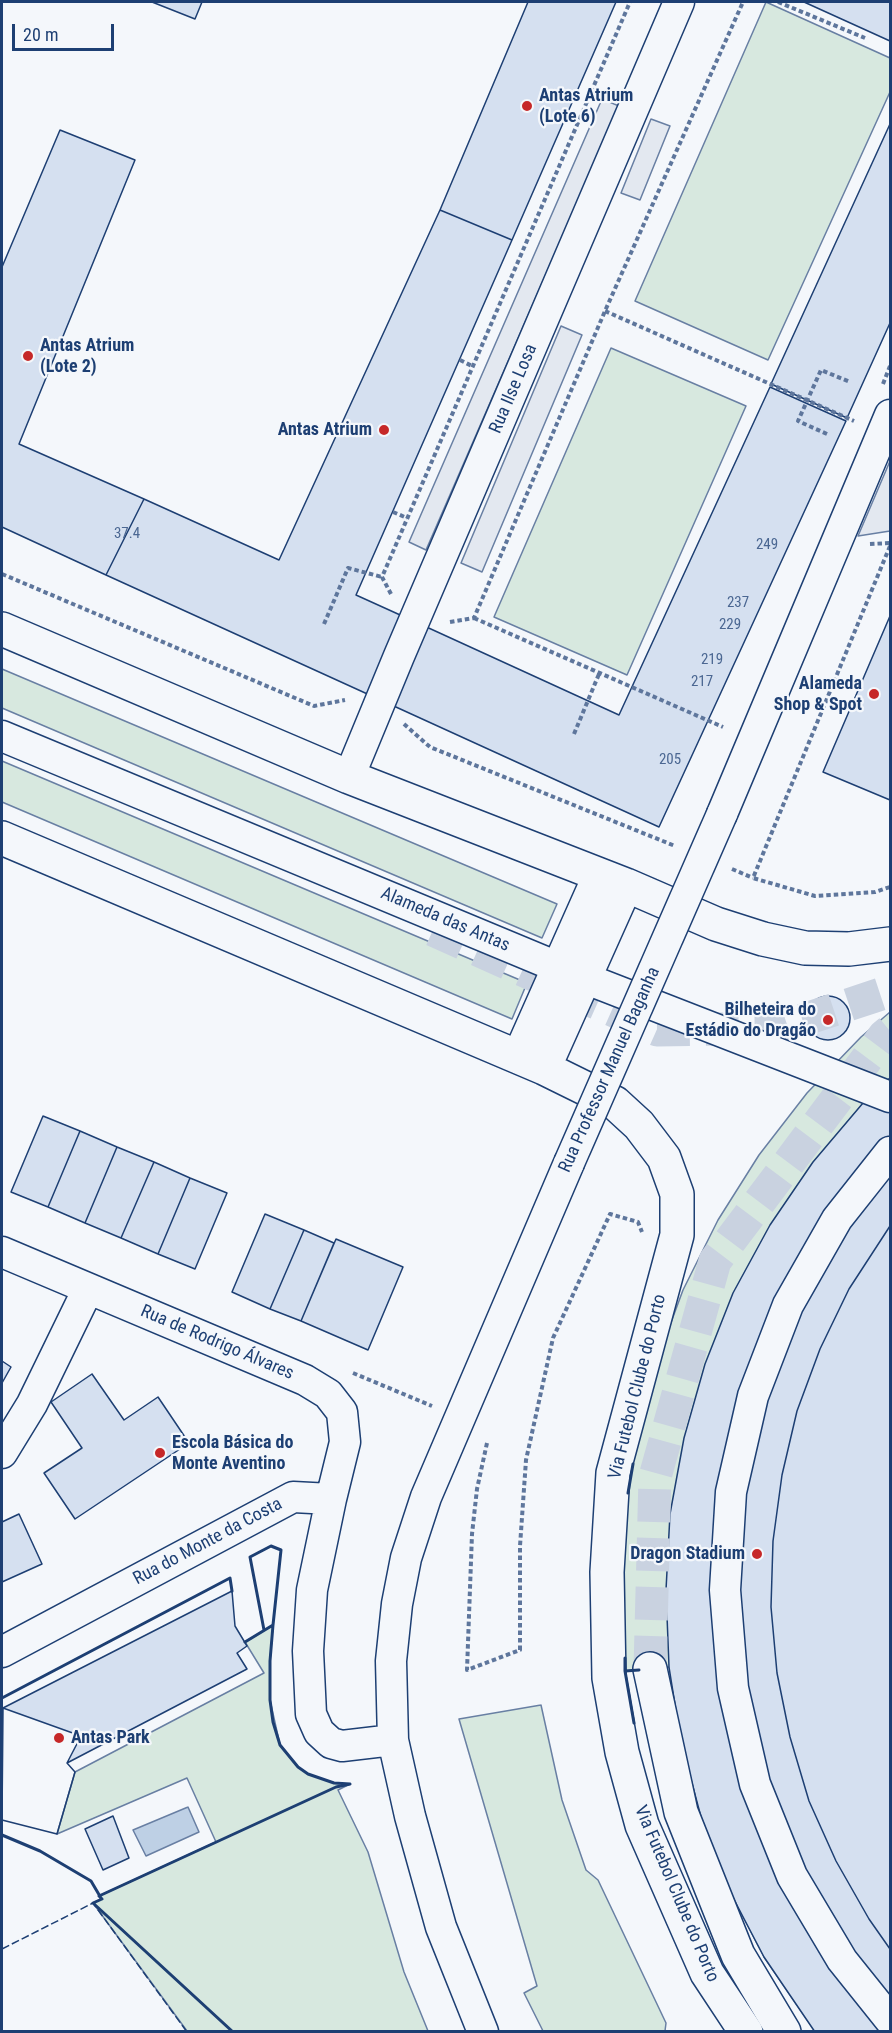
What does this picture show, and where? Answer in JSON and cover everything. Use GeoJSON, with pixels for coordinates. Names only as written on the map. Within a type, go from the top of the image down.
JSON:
{"type":"FeatureCollection","features":[{"type":"Feature","properties":{"kind":"main road"},"geometry":{"type":"LineString","coordinates":[[2,629],[349,777],[613,880],[716,924],[763,939],[805,948],[849,950],[891,944]]}},
{"type":"Feature","properties":{"kind":"main road"},"geometry":{"type":"LineString","coordinates":[[2,838],[532,1063],[613,880]]}},
{"type":"Feature","properties":{"kind":"main road","name":"Via Futebol Clube do Porto"},"geometry":{"type":"LineString","coordinates":[[532,1063],[615,1103],[639,1125],[664,1158],[677,1194],[677,1235],[613,1473],[607,1572],[609,1678],[622,1752],[642,1825],[707,1973],[746,2031]]}},
{"type":"Feature","properties":{"kind":"main road"},"geometry":{"type":"LineString","coordinates":[[650,1669],[681,1812],[738,1955],[784,2031]]}},
{"type":"Feature","properties":{"kind":"street","name":"Rua Ilse Losa"},"geometry":{"type":"LineString","coordinates":[[349,777],[679,2]]}},
{"type":"Feature","properties":{"kind":"street","name":"Rua Professor Manuel Baganha"},"geometry":{"type":"LineString","coordinates":[[483,2031],[441,1927],[410,1816],[393,1740],[391,1661],[405,1558],[426,1497],[455,1425],[722,814],[891,415]]}},
{"type":"Feature","properties":{"kind":"street","name":"Alameda das Antas"},"geometry":{"type":"LineString","coordinates":[[2,736],[572,973],[891,1097]]}},
{"type":"Feature","properties":{"kind":"street"},"geometry":{"type":"LineString","coordinates":[[891,1152],[837,1219],[788,1305],[753,1396],[731,1492],[724,1590],[733,1688],[755,1784],[792,1875],[842,1960],[891,2020]]}},
{"type":"Feature","properties":{"kind":"street","name":"Rua de Rodrigo Álvares"},"geometry":{"type":"LineString","coordinates":[[2,1252],[304,1380],[328,1394],[342,1412],[345,1442],[331,1499]]}},
{"type":"Feature","properties":{"kind":"street"},"geometry":{"type":"LineString","coordinates":[[2,1453],[32,1404],[88,1289]]}},
{"type":"Feature","properties":{"kind":"street","name":"Rua do Monte da Costa"},"geometry":{"type":"LineString","coordinates":[[2,1652],[293,1497],[331,1499]]}},
{"type":"Feature","properties":{"kind":"street"},"geometry":{"type":"LineString","coordinates":[[331,1499],[312,1590],[308,1651],[311,1714],[320,1732],[331,1743],[342,1746],[393,1740]]}},
{"type":"Feature","properties":{"kind":"path"},"geometry":{"type":"LineString","coordinates":[[382,577],[630,2]]}},
{"type":"Feature","properties":{"kind":"path"},"geometry":{"type":"LineString","coordinates":[[474,618],[605,311],[742,2]]}},
{"type":"Feature","properties":{"kind":"path"},"geometry":{"type":"LineString","coordinates":[[778,2],[865,38]]}},
{"type":"Feature","properties":{"kind":"path"},"geometry":{"type":"LineString","coordinates":[[605,311],[855,421]]}},
{"type":"Feature","properties":{"kind":"path"},"geometry":{"type":"LineString","coordinates":[[460,360],[472,366]]}},
{"type":"Feature","properties":{"kind":"path"},"geometry":{"type":"LineString","coordinates":[[827,434],[798,421],[821,370],[850,382]]}},
{"type":"Feature","properties":{"kind":"path"},"geometry":{"type":"LineString","coordinates":[[393,512],[407,518]]}},
{"type":"Feature","properties":{"kind":"path"},"geometry":{"type":"LineString","coordinates":[[753,878],[891,546]]}},
{"type":"Feature","properties":{"kind":"path"},"geometry":{"type":"LineString","coordinates":[[324,624],[348,568],[382,577],[395,603]]}},
{"type":"Feature","properties":{"kind":"path"},"geometry":{"type":"LineString","coordinates":[[2,574],[314,706],[351,699]]}},
{"type":"Feature","properties":{"kind":"path"},"geometry":{"type":"LineString","coordinates":[[443,622],[474,618],[726,728]]}},
{"type":"Feature","properties":{"kind":"path"},"geometry":{"type":"LineString","coordinates":[[574,734],[599,674]]}},
{"type":"Feature","properties":{"kind":"path"},"geometry":{"type":"LineString","coordinates":[[401,721],[430,747],[678,847]]}},
{"type":"Feature","properties":{"kind":"path"},"geometry":{"type":"LineString","coordinates":[[732,869],[753,878],[815,897],[875,892],[891,887]]}},
{"type":"Feature","properties":{"kind":"path"},"geometry":{"type":"LineString","coordinates":[[472,1534],[467,1670],[520,1650],[520,1546],[526,1460],[553,1338],[610,1214]]}},
{"type":"Feature","properties":{"kind":"path"},"geometry":{"type":"LineString","coordinates":[[371,1380],[439,1409]]}},
{"type":"Feature","properties":{"kind":"shaded area"},"geometry":{"type":"Polygon","coordinates":[[[766,2],[890,58],[890,92],[768,360],[635,301],[766,2]]]}},
{"type":"Feature","properties":{"kind":"shaded area"},"geometry":{"type":"Polygon","coordinates":[[[602,99],[619,106],[426,550],[409,542],[602,99]]]}},
{"type":"Feature","properties":{"kind":"shaded area"},"geometry":{"type":"Polygon","coordinates":[[[651,119],[670,126],[640,200],[621,193],[651,119]]]}},
{"type":"Feature","properties":{"kind":"shaded area"},"geometry":{"type":"Polygon","coordinates":[[[561,326],[582,335],[482,572],[461,563],[561,326]]]}},
{"type":"Feature","properties":{"kind":"shaded area"},"geometry":{"type":"Polygon","coordinates":[[[611,348],[746,406],[627,675],[494,617],[611,348]]]}},
{"type":"Feature","properties":{"kind":"shaded area"},"geometry":{"type":"Polygon","coordinates":[[[890,461],[890,531],[858,536],[890,461]]]}},
{"type":"Feature","properties":{"kind":"shaded area"},"geometry":{"type":"Polygon","coordinates":[[[2,669],[557,904],[542,938],[2,708],[2,669]]]}},
{"type":"Feature","properties":{"kind":"shaded area"},"geometry":{"type":"Polygon","coordinates":[[[2,761],[527,983],[512,1019],[2,802],[2,761]]]}},
{"type":"Feature","properties":{"kind":"shaded area","name":"Dragon Stadium"},"geometry":{"type":"Polygon","coordinates":[[[890,1012],[890,2031],[815,2031],[764,1957],[728,1888],[701,1817],[681,1743],[669,1667],[625,1671],[621,1593],[625,1515],[636,1438],[656,1363],[683,1290],[718,1220],[759,1155],[807,1093],[861,1037],[890,1012]]]}},
{"type":"Feature","properties":{"kind":"shaded area"},"geometry":{"type":"Polygon","coordinates":[[[273,1625],[270,1700],[280,1745],[298,1767],[308,1774],[334,1783],[350,1784],[338,1790],[368,1852],[404,1972],[428,2031],[187,2031],[93,1903],[101,1899],[99,1896],[216,1842],[187,1778],[57,1834],[75,1772],[264,1673],[245,1642],[273,1625]]]}},
{"type":"Feature","properties":{"kind":"shaded area"},"geometry":{"type":"Polygon","coordinates":[[[541,1705],[562,1800],[586,1870],[598,1880],[666,2023],[665,2031],[543,2031],[524,1993],[537,1986],[459,1719],[541,1705]]]}},
{"type":"Feature","properties":{"kind":"water"},"geometry":{"type":"Polygon","coordinates":[[[188,1807],[199,1832],[146,1856],[133,1830],[188,1807]]]}},
{"type":"Feature","properties":{"kind":"building"},"geometry":{"type":"Polygon","coordinates":[[[152,2],[202,2],[195,19],[152,2]]]}},
{"type":"Feature","properties":{"kind":"building","name":"Antas Atrium (Lote 6)"},"geometry":{"type":"Polygon","coordinates":[[[528,2],[616,2],[512,240],[440,210],[528,2]]]}},
{"type":"Feature","properties":{"kind":"building"},"geometry":{"type":"Polygon","coordinates":[[[804,2],[890,2],[890,41],[804,2]]]}},
{"type":"Feature","properties":{"kind":"building"},"geometry":{"type":"Polygon","coordinates":[[[890,124],[890,323],[847,418],[771,384],[890,124]]]}},
{"type":"Feature","properties":{"kind":"building","name":"Antas Atrium (Lote 2)"},"geometry":{"type":"Polygon","coordinates":[[[60,130],[135,160],[19,444],[144,499],[106,575],[2,527],[2,267],[60,130]]]}},
{"type":"Feature","properties":{"kind":"building","name":"Antas Atrium"},"geometry":{"type":"Polygon","coordinates":[[[440,210],[512,240],[356,595],[409,619],[374,697],[106,575],[144,499],[279,560],[440,210]]]}},
{"type":"Feature","properties":{"kind":"building"},"geometry":{"type":"Polygon","coordinates":[[[770,387],[846,421],[659,827],[374,697],[409,619],[619,715],[770,387]]]}},
{"type":"Feature","properties":{"kind":"building","name":"Alameda Shop & Spot"},"geometry":{"type":"Polygon","coordinates":[[[890,616],[890,800],[823,772],[890,616]]]}},
{"type":"Feature","properties":{"kind":"building","name":"Bilheteira do Estádio do Dragão"},"geometry":{"type":"Polygon","coordinates":[[[828,996],[843,1003],[850,1018],[843,1033],[828,1040],[813,1033],[806,1018],[813,1003],[828,996]]]}},
{"type":"Feature","properties":{"kind":"building"},"geometry":{"type":"Polygon","coordinates":[[[890,1078],[890,1226],[849,1289],[820,1349],[797,1411],[782,1475],[773,1541],[771,1607],[777,1673],[790,1737],[809,1801],[836,1861],[869,1919],[890,1949],[890,2032],[815,2032],[764,1957],[728,1888],[701,1817],[681,1742],[669,1667],[666,1590],[670,1514],[684,1438],[705,1364],[733,1293],[770,1225],[813,1162],[863,1103],[890,1078]]]}},
{"type":"Feature","properties":{"kind":"building"},"geometry":{"type":"Polygon","coordinates":[[[43,1116],[80,1131],[48,1207],[11,1192],[43,1116]]]}},
{"type":"Feature","properties":{"kind":"building"},"geometry":{"type":"Polygon","coordinates":[[[80,1131],[117,1147],[85,1223],[48,1207],[80,1131]]]}},
{"type":"Feature","properties":{"kind":"building"},"geometry":{"type":"Polygon","coordinates":[[[117,1147],[154,1162],[121,1238],[85,1223],[117,1147]]]}},
{"type":"Feature","properties":{"kind":"building"},"geometry":{"type":"Polygon","coordinates":[[[154,1162],[190,1178],[158,1254],[121,1238],[154,1162]]]}},
{"type":"Feature","properties":{"kind":"building"},"geometry":{"type":"Polygon","coordinates":[[[190,1178],[227,1193],[195,1269],[158,1254],[190,1178]]]}},
{"type":"Feature","properties":{"kind":"building"},"geometry":{"type":"Polygon","coordinates":[[[265,1214],[304,1230],[270,1309],[232,1292],[265,1214]]]}},
{"type":"Feature","properties":{"kind":"building"},"geometry":{"type":"Polygon","coordinates":[[[890,1226],[890,1949],[869,1919],[836,1861],[809,1801],[790,1737],[777,1673],[771,1607],[773,1541],[782,1475],[797,1411],[820,1349],[849,1289],[890,1226]]]}},
{"type":"Feature","properties":{"kind":"building"},"geometry":{"type":"Polygon","coordinates":[[[304,1230],[334,1243],[301,1321],[270,1309],[304,1230]]]}},
{"type":"Feature","properties":{"kind":"building"},"geometry":{"type":"Polygon","coordinates":[[[336,1239],[403,1267],[368,1350],[301,1321],[336,1239]]]}},
{"type":"Feature","properties":{"kind":"building"},"geometry":{"type":"Polygon","coordinates":[[[2,1361],[11,1367],[2,1383],[2,1361]]]}},
{"type":"Feature","properties":{"kind":"building"},"geometry":{"type":"Polygon","coordinates":[[[92,1374],[124,1420],[158,1397],[189,1443],[75,1519],[44,1473],[82,1448],[51,1402],[92,1374]]]}},
{"type":"Feature","properties":{"kind":"building"},"geometry":{"type":"Polygon","coordinates":[[[19,1514],[42,1564],[2,1582],[2,1522],[19,1514]]]}},
{"type":"Feature","properties":{"kind":"building","name":"Antas Park"},"geometry":{"type":"Polygon","coordinates":[[[232,1591],[235,1626],[247,1646],[237,1653],[247,1669],[67,1763],[75,1772],[57,1834],[2,1820],[3,1708],[232,1591]]]}},
{"type":"Feature","properties":{"kind":"building"},"geometry":{"type":"Polygon","coordinates":[[[3,1708],[81,1736],[67,1763],[75,1772],[57,1834],[2,1820],[3,1708]]]}},
{"type":"Feature","properties":{"kind":"building"},"geometry":{"type":"Polygon","coordinates":[[[113,1816],[129,1858],[103,1870],[85,1829],[113,1816]]]}},
{"type":"Feature","properties":{"kind":"tunnel"},"geometry":{"type":"LineString","coordinates":[[433,930],[657,1030],[779,1028],[890,991]]}},
{"type":"Feature","properties":{"kind":"tunnel"},"geometry":{"type":"LineString","coordinates":[[650,1669],[655,1477],[715,1261],[890,1031]]}},
{"type":"Feature","properties":{"kind":"fence"},"geometry":{"type":"LineString","coordinates":[[2,1949],[93,1903],[187,2032]]}},
{"type":"Feature","properties":{"kind":"wall"},"geometry":{"type":"LineString","coordinates":[[628,1493],[633,1464]]}},
{"type":"Feature","properties":{"kind":"wall"},"geometry":{"type":"LineString","coordinates":[[245,1642],[273,1625],[281,1550],[271,1546],[250,1557],[264,1630]]}},
{"type":"Feature","properties":{"kind":"wall"},"geometry":{"type":"LineString","coordinates":[[2,1698],[230,1578],[232,1591]]}},
{"type":"Feature","properties":{"kind":"wall"},"geometry":{"type":"LineString","coordinates":[[233,2032],[93,1903],[102,1899],[99,1896],[336,1787],[350,1784],[334,1783],[308,1774],[298,1767],[280,1745],[273,1722],[270,1700],[273,1625]]}},
{"type":"Feature","properties":{"kind":"wall"},"geometry":{"type":"LineString","coordinates":[[625,1658],[625,1671],[639,1670]]}},
{"type":"Feature","properties":{"kind":"wall"},"geometry":{"type":"LineString","coordinates":[[625,1671],[634,1723]]}},
{"type":"Feature","properties":{"kind":"wall"},"geometry":{"type":"LineString","coordinates":[[2,1835],[40,1851],[91,1881],[101,1898]]}},
{"type":"Feature","properties":{"kind":"place","name":"Antas Atrium (Lote 6)"},"geometry":{"type":"Point","coordinates":[527,106]}},
{"type":"Feature","properties":{"kind":"place","name":"Antas Atrium (Lote 2)"},"geometry":{"type":"Point","coordinates":[28,356]}},
{"type":"Feature","properties":{"kind":"place","name":"Antas Atrium"},"geometry":{"type":"Point","coordinates":[384,430]}},
{"type":"Feature","properties":{"kind":"place","name":"Alameda Shop & Spot"},"geometry":{"type":"Point","coordinates":[874,694]}},
{"type":"Feature","properties":{"kind":"place","name":"Bilheteira do Estádio do Dragão"},"geometry":{"type":"Point","coordinates":[828,1020]}},
{"type":"Feature","properties":{"kind":"place","name":"Escola Básica do Monte Aventino"},"geometry":{"type":"Point","coordinates":[160,1453]}},
{"type":"Feature","properties":{"kind":"place","name":"Dragon Stadium"},"geometry":{"type":"Point","coordinates":[757,1554]}},
{"type":"Feature","properties":{"kind":"place","name":"Antas Park"},"geometry":{"type":"Point","coordinates":[59,1738]}}]}
